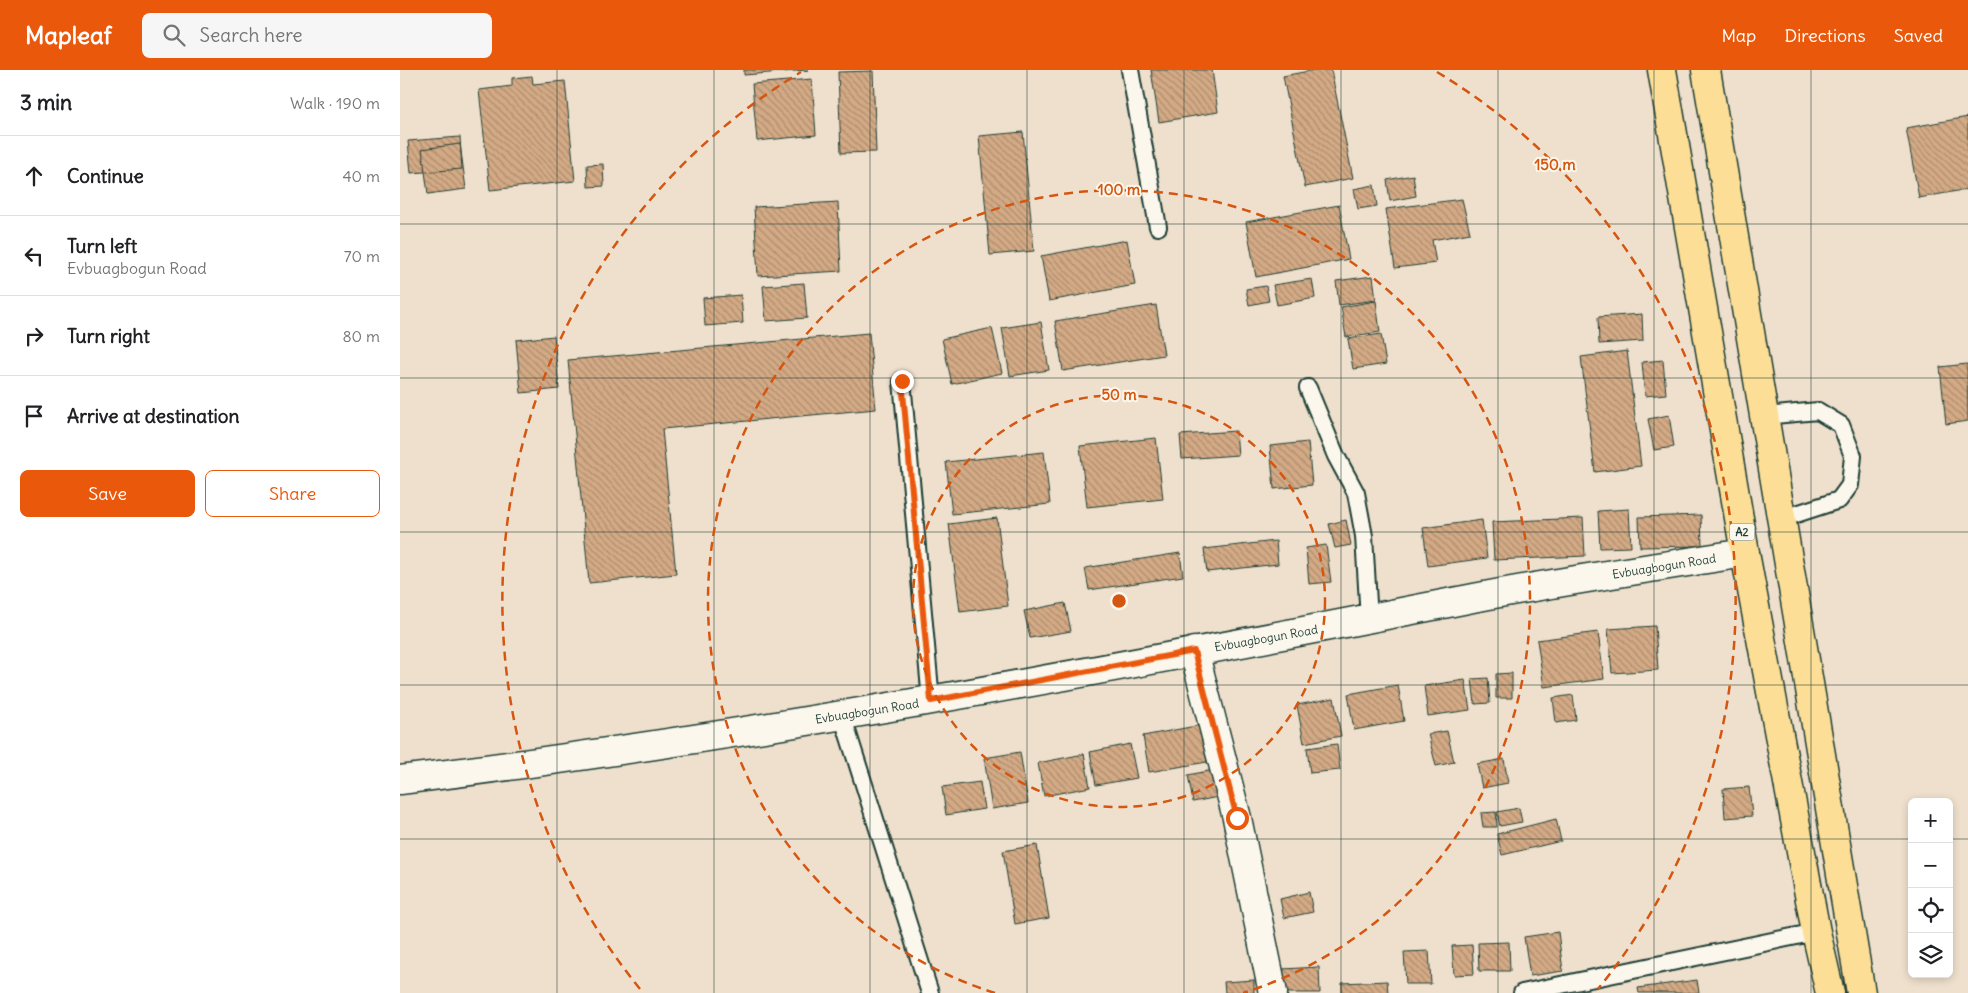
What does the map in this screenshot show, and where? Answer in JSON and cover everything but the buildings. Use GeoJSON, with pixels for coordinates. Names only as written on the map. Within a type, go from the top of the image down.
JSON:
{"type":"FeatureCollection","features":[{"type":"Feature","properties":{"kind":"highway","name":"A2"},"geometry":{"type":"LineString","coordinates":[[1662,70],[1745,553],[1816,932],[1830,993]]}},
{"type":"Feature","properties":{"kind":"highway"},"geometry":{"type":"LineString","coordinates":[[1706,70],[1861,993]]}},
{"type":"Feature","properties":{"kind":"street","name":"Evbuagbogun Road"},"geometry":{"type":"LineString","coordinates":[[400,780],[522,765],[931,701],[1369,620],[1450,602],[1745,553]]}},
{"type":"Feature","properties":{"kind":"street"},"geometry":{"type":"LineString","coordinates":[[1194,651],[1237,818],[1273,993]]}},
{"type":"Feature","properties":{"kind":"lane"},"geometry":{"type":"LineString","coordinates":[[1130,70],[1158,228]]}},
{"type":"Feature","properties":{"kind":"lane"},"geometry":{"type":"LineString","coordinates":[[902,381],[931,701]]}},
{"type":"Feature","properties":{"kind":"lane"},"geometry":{"type":"LineString","coordinates":[[1308,388],[1336,456],[1356,493],[1364,536],[1369,620]]}},
{"type":"Feature","properties":{"kind":"lane"},"geometry":{"type":"LineString","coordinates":[[1764,416],[1818,411],[1841,425],[1853,456],[1850,485],[1839,500],[1781,519]]}},
{"type":"Feature","properties":{"kind":"lane"},"geometry":{"type":"LineString","coordinates":[[842,715],[930,993]]}},
{"type":"Feature","properties":{"kind":"lane"},"geometry":{"type":"LineString","coordinates":[[1522,993],[1816,932]]}},
{"type":"Feature","properties":{"kind":"route"},"geometry":{"type":"LineString","coordinates":[[902,381],[931,701],[1194,651],[1237,818]]}}]}
